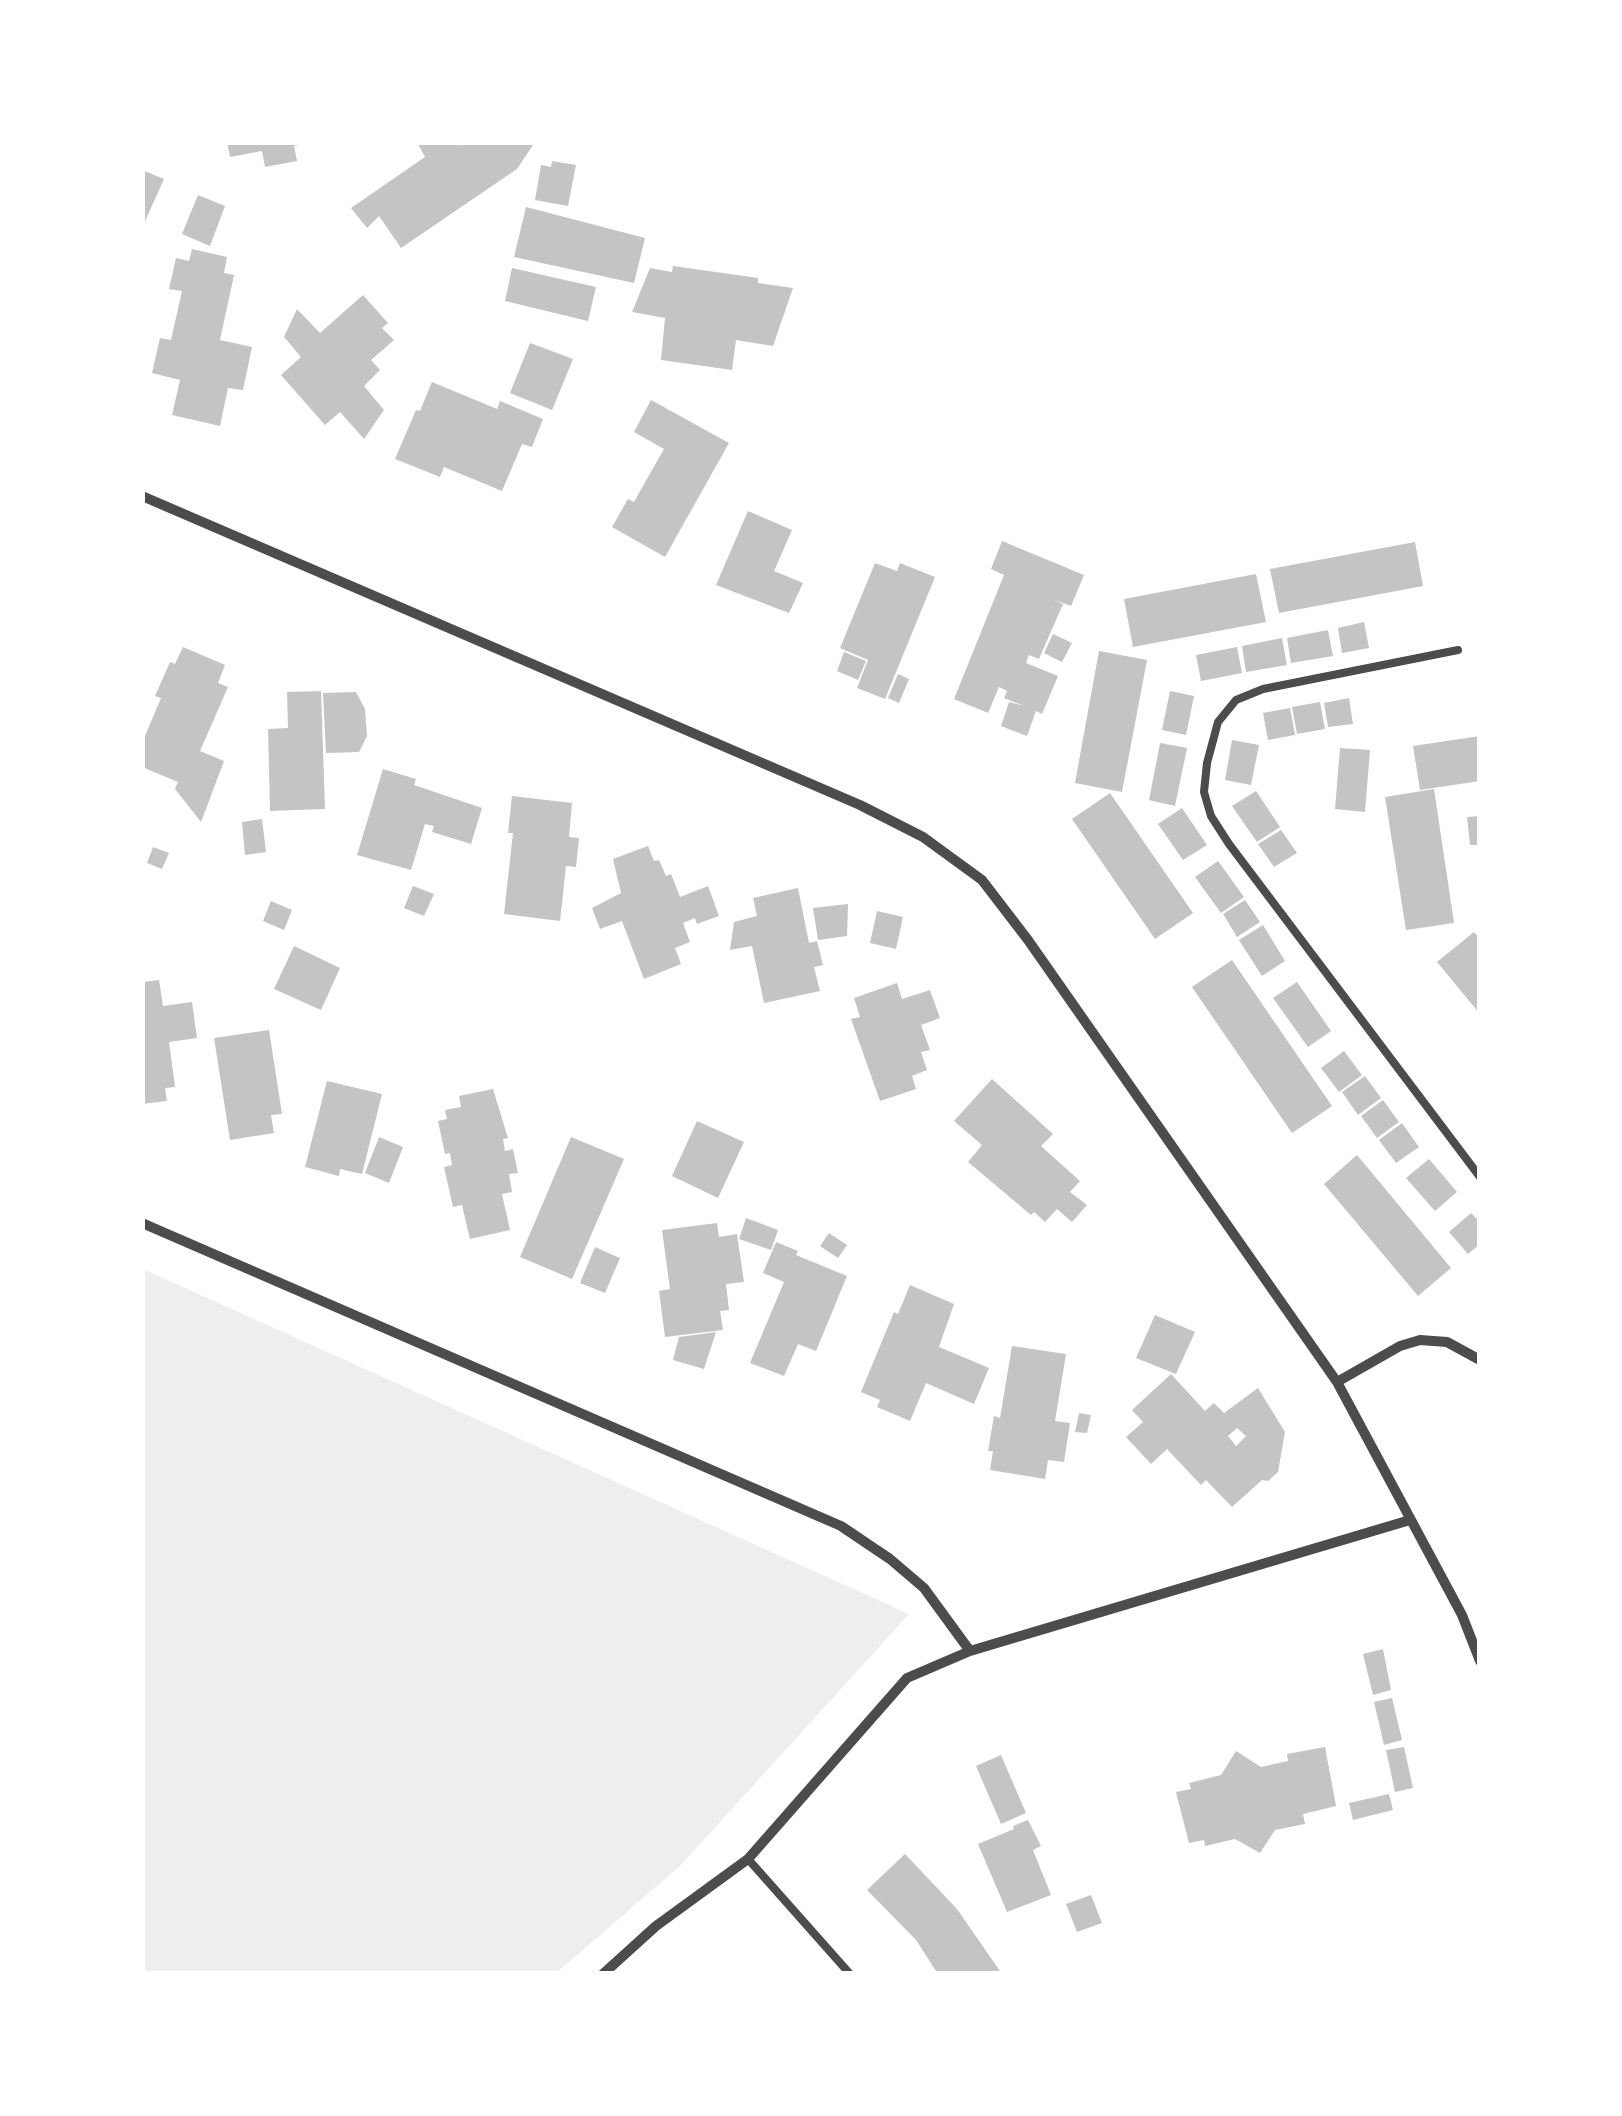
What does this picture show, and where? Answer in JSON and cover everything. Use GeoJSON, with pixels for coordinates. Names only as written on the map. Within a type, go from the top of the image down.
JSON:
{"type":"FeatureCollection","features":[{"type":"Feature","properties":{"kind":"street"},"geometry":{"type":"LineString","coordinates":[[142,496],[860,806],[923,838],[982,880],[1337,1382],[1462,1615],[1480,1660]]}},
{"type":"Feature","properties":{"kind":"street"},"geometry":{"type":"LineString","coordinates":[[142,1223],[841,1526],[924,1588],[970,1651]]}},
{"type":"Feature","properties":{"kind":"street"},"geometry":{"type":"LineString","coordinates":[[1337,1382],[1400,1346],[1420,1340],[1447,1342],[1480,1360]]}},
{"type":"Feature","properties":{"kind":"street"},"geometry":{"type":"LineString","coordinates":[[603,1974],[656,1926],[748,1859],[907,1678],[970,1651],[1410,1520]]}},
{"type":"Feature","properties":{"kind":"lane"},"geometry":{"type":"LineString","coordinates":[[1458,650],[1263,689],[1236,700],[1218,722],[1206,764],[1204,792],[1212,816],[1229,844],[1480,1176]]}},
{"type":"Feature","properties":{"kind":"lane"},"geometry":{"type":"LineString","coordinates":[[748,1859],[850,1974]]}},
{"type":"Feature","properties":{"kind":"shaded area"},"geometry":{"type":"Polygon","coordinates":[[[143,1269],[909,1614],[680,1866],[556,1973],[143,1973],[143,1269]]]}},
{"type":"Feature","properties":{"kind":"building"},"geometry":{"type":"Polygon","coordinates":[[[227,142],[304,144],[294,146],[297,161],[265,167],[262,151],[230,157],[227,142]]]}},
{"type":"Feature","properties":{"kind":"building"},"geometry":{"type":"Polygon","coordinates":[[[417,142],[455,142],[458,146],[462,142],[535,142],[517,169],[401,248],[379,216],[367,228],[351,208],[425,157],[417,142]]]}},
{"type":"Feature","properties":{"kind":"building"},"geometry":{"type":"Polygon","coordinates":[[[552,161],[576,165],[568,206],[535,200],[541,165],[551,167],[552,161]]]}},
{"type":"Feature","properties":{"kind":"building"},"geometry":{"type":"Polygon","coordinates":[[[142,170],[164,179],[142,228],[142,170]]]}},
{"type":"Feature","properties":{"kind":"building"},"geometry":{"type":"Polygon","coordinates":[[[198,195],[225,206],[210,246],[182,234],[198,195]]]}},
{"type":"Feature","properties":{"kind":"building"},"geometry":{"type":"Polygon","coordinates":[[[526,207],[645,238],[634,283],[514,257],[526,207]]]}},
{"type":"Feature","properties":{"kind":"building"},"geometry":{"type":"Polygon","coordinates":[[[192,249],[227,257],[224,273],[234,275],[220,340],[252,347],[243,390],[228,388],[220,426],[172,415],[180,380],[152,373],[160,338],[171,340],[182,291],[169,289],[176,258],[189,261],[192,249]]]}},
{"type":"Feature","properties":{"kind":"building"},"geometry":{"type":"Polygon","coordinates":[[[673,266],[758,278],[758,283],[793,288],[773,346],[736,340],[732,370],[661,360],[665,318],[632,312],[650,268],[672,272],[673,266]]]}},
{"type":"Feature","properties":{"kind":"building"},"geometry":{"type":"Polygon","coordinates":[[[512,268],[596,287],[588,321],[505,301],[512,268]]]}},
{"type":"Feature","properties":{"kind":"building"},"geometry":{"type":"Polygon","coordinates":[[[363,295],[388,323],[382,328],[394,340],[371,360],[380,370],[364,386],[384,410],[364,439],[340,412],[325,425],[281,375],[301,357],[284,337],[297,309],[320,333],[363,295]]]}},
{"type":"Feature","properties":{"kind":"building"},"geometry":{"type":"Polygon","coordinates":[[[530,343],[573,359],[552,410],[510,393],[530,343]]]}},
{"type":"Feature","properties":{"kind":"building"},"geometry":{"type":"Polygon","coordinates":[[[432,382],[497,409],[500,401],[543,419],[532,447],[522,444],[502,491],[444,467],[440,477],[395,459],[432,382]]]}},
{"type":"Feature","properties":{"kind":"building"},"geometry":{"type":"Polygon","coordinates":[[[651,400],[729,443],[665,557],[612,527],[628,499],[634,502],[664,449],[634,432],[651,400]]]}},
{"type":"Feature","properties":{"kind":"building"},"geometry":{"type":"Polygon","coordinates":[[[748,511],[792,530],[774,571],[803,583],[789,613],[716,585],[748,511]]]}},
{"type":"Feature","properties":{"kind":"building"},"geometry":{"type":"Polygon","coordinates":[[[1002,541],[1084,575],[1071,606],[1052,599],[1063,604],[1039,659],[1029,655],[1026,663],[1058,676],[1042,714],[1036,711],[1027,736],[1001,726],[1009,702],[1024,706],[1004,698],[1007,691],[999,687],[988,713],[954,699],[1004,575],[991,569],[1002,541]]]}},
{"type":"Feature","properties":{"kind":"building"},"geometry":{"type":"Polygon","coordinates":[[[1415,542],[1423,586],[1279,613],[1270,569],[1415,542]]]}},
{"type":"Feature","properties":{"kind":"building"},"geometry":{"type":"Polygon","coordinates":[[[875,563],[897,571],[900,563],[935,577],[885,699],[857,688],[868,660],[840,648],[875,563]]]}},
{"type":"Feature","properties":{"kind":"building"},"geometry":{"type":"Polygon","coordinates":[[[1256,574],[1266,622],[1133,647],[1124,599],[1256,574]]]}},
{"type":"Feature","properties":{"kind":"building"},"geometry":{"type":"Polygon","coordinates":[[[1364,622],[1369,648],[1342,653],[1338,628],[1364,622]]]}},
{"type":"Feature","properties":{"kind":"building"},"geometry":{"type":"Polygon","coordinates":[[[1328,630],[1333,656],[1291,663],[1287,638],[1328,630]]]}},
{"type":"Feature","properties":{"kind":"building"},"geometry":{"type":"Polygon","coordinates":[[[1053,634],[1072,643],[1062,662],[1044,653],[1053,634]]]}},
{"type":"Feature","properties":{"kind":"building"},"geometry":{"type":"Polygon","coordinates":[[[1282,638],[1287,665],[1246,672],[1242,646],[1282,638]]]}},
{"type":"Feature","properties":{"kind":"building"},"geometry":{"type":"Polygon","coordinates":[[[183,647],[225,665],[218,683],[228,687],[200,751],[224,761],[201,822],[175,789],[178,782],[142,767],[142,735],[145,736],[161,698],[155,696],[170,662],[175,664],[183,647]]]}},
{"type":"Feature","properties":{"kind":"building"},"geometry":{"type":"Polygon","coordinates":[[[1237,647],[1242,673],[1201,681],[1196,655],[1237,647]]]}},
{"type":"Feature","properties":{"kind":"building"},"geometry":{"type":"Polygon","coordinates":[[[1099,651],[1147,660],[1122,792],[1075,783],[1099,651]]]}},
{"type":"Feature","properties":{"kind":"building"},"geometry":{"type":"Polygon","coordinates":[[[844,652],[866,661],[858,680],[837,671],[844,652]]]}},
{"type":"Feature","properties":{"kind":"building"},"geometry":{"type":"Polygon","coordinates":[[[898,674],[909,679],[899,703],[888,698],[898,674]]]}},
{"type":"Feature","properties":{"kind":"building"},"geometry":{"type":"Polygon","coordinates":[[[321,691],[325,809],[270,811],[268,729],[288,728],[287,692],[321,691]]]}},
{"type":"Feature","properties":{"kind":"building"},"geometry":{"type":"Polygon","coordinates":[[[1170,691],[1194,696],[1186,735],[1162,730],[1170,691]]]}},
{"type":"Feature","properties":{"kind":"building"},"geometry":{"type":"Polygon","coordinates":[[[356,692],[365,709],[367,736],[359,752],[326,753],[323,693],[356,692]]]}},
{"type":"Feature","properties":{"kind":"building"},"geometry":{"type":"Polygon","coordinates":[[[1349,698],[1353,724],[1328,727],[1324,703],[1349,698]]]}},
{"type":"Feature","properties":{"kind":"building"},"geometry":{"type":"Polygon","coordinates":[[[1320,702],[1325,729],[1297,734],[1292,707],[1320,702]]]}},
{"type":"Feature","properties":{"kind":"building"},"geometry":{"type":"Polygon","coordinates":[[[1290,708],[1295,735],[1268,740],[1263,713],[1290,708]]]}},
{"type":"Feature","properties":{"kind":"building"},"geometry":{"type":"Polygon","coordinates":[[[1480,736],[1480,781],[1420,790],[1413,746],[1480,736]]]}},
{"type":"Feature","properties":{"kind":"building"},"geometry":{"type":"Polygon","coordinates":[[[1232,740],[1259,745],[1251,785],[1225,780],[1232,740]]]}},
{"type":"Feature","properties":{"kind":"building"},"geometry":{"type":"Polygon","coordinates":[[[1160,743],[1187,748],[1175,806],[1149,800],[1160,743]]]}},
{"type":"Feature","properties":{"kind":"building"},"geometry":{"type":"Polygon","coordinates":[[[1340,748],[1370,750],[1365,812],[1335,809],[1340,748]]]}},
{"type":"Feature","properties":{"kind":"building"},"geometry":{"type":"Polygon","coordinates":[[[383,769],[416,779],[414,785],[482,808],[471,844],[432,832],[434,826],[425,824],[411,870],[357,855],[383,769]]]}},
{"type":"Feature","properties":{"kind":"building"},"geometry":{"type":"Polygon","coordinates":[[[1434,789],[1454,923],[1406,930],[1385,797],[1434,789]]]}},
{"type":"Feature","properties":{"kind":"building"},"geometry":{"type":"Polygon","coordinates":[[[1256,791],[1280,827],[1257,842],[1232,806],[1256,791]]]}},
{"type":"Feature","properties":{"kind":"building"},"geometry":{"type":"Polygon","coordinates":[[[1110,793],[1193,913],[1155,939],[1072,819],[1110,793]]]}},
{"type":"Feature","properties":{"kind":"building"},"geometry":{"type":"Polygon","coordinates":[[[512,796],[572,803],[569,837],[579,838],[576,867],[566,866],[560,921],[504,914],[513,833],[508,833],[512,796]]]}},
{"type":"Feature","properties":{"kind":"building"},"geometry":{"type":"Polygon","coordinates":[[[1182,808],[1207,845],[1183,860],[1158,824],[1182,808]]]}},
{"type":"Feature","properties":{"kind":"building"},"geometry":{"type":"Polygon","coordinates":[[[1480,816],[1480,845],[1470,845],[1467,817],[1480,816]]]}},
{"type":"Feature","properties":{"kind":"building"},"geometry":{"type":"Polygon","coordinates":[[[262,819],[266,852],[245,855],[242,822],[262,819]]]}},
{"type":"Feature","properties":{"kind":"building"},"geometry":{"type":"Polygon","coordinates":[[[1281,830],[1297,853],[1274,867],[1258,844],[1281,830]]]}},
{"type":"Feature","properties":{"kind":"building"},"geometry":{"type":"Polygon","coordinates":[[[648,846],[666,876],[671,874],[680,897],[708,886],[719,916],[697,924],[695,918],[683,923],[690,942],[675,948],[681,964],[644,979],[622,921],[600,929],[592,908],[621,893],[613,859],[648,846]]]}},
{"type":"Feature","properties":{"kind":"building"},"geometry":{"type":"Polygon","coordinates":[[[153,847],[169,853],[162,869],[147,863],[153,847]]]}},
{"type":"Feature","properties":{"kind":"building"},"geometry":{"type":"Polygon","coordinates":[[[1218,861],[1244,897],[1221,913],[1195,877],[1218,861]]]}},
{"type":"Feature","properties":{"kind":"building"},"geometry":{"type":"Polygon","coordinates":[[[413,886],[434,894],[424,916],[404,908],[413,886]]]}},
{"type":"Feature","properties":{"kind":"building"},"geometry":{"type":"Polygon","coordinates":[[[798,888],[809,943],[817,941],[823,965],[814,967],[820,991],[764,1003],[752,946],[730,950],[734,922],[757,916],[753,898],[798,888]]]}},
{"type":"Feature","properties":{"kind":"building"},"geometry":{"type":"Polygon","coordinates":[[[1245,900],[1260,922],[1237,937],[1223,914],[1245,900]]]}},
{"type":"Feature","properties":{"kind":"building"},"geometry":{"type":"Polygon","coordinates":[[[271,901],[292,910],[284,930],[263,921],[271,901]]]}},
{"type":"Feature","properties":{"kind":"building"},"geometry":{"type":"Polygon","coordinates":[[[848,904],[847,936],[818,940],[813,908],[848,904]]]}},
{"type":"Feature","properties":{"kind":"building"},"geometry":{"type":"Polygon","coordinates":[[[877,911],[903,917],[896,949],[870,943],[877,911]]]}},
{"type":"Feature","properties":{"kind":"building"},"geometry":{"type":"Polygon","coordinates":[[[1263,925],[1285,961],[1262,976],[1239,940],[1263,925]]]}},
{"type":"Feature","properties":{"kind":"building"},"geometry":{"type":"Polygon","coordinates":[[[1474,932],[1480,939],[1480,1014],[1437,962],[1474,932]]]}},
{"type":"Feature","properties":{"kind":"building"},"geometry":{"type":"Polygon","coordinates":[[[294,946],[340,968],[321,1010],[274,989],[294,946]]]}},
{"type":"Feature","properties":{"kind":"building"},"geometry":{"type":"Polygon","coordinates":[[[1232,960],[1332,1106],[1292,1133],[1192,987],[1232,960]]]}},
{"type":"Feature","properties":{"kind":"building"},"geometry":{"type":"Polygon","coordinates":[[[159,980],[163,1006],[192,1002],[197,1038],[169,1042],[175,1087],[165,1088],[167,1101],[142,1104],[142,982],[159,980]]]}},
{"type":"Feature","properties":{"kind":"building"},"geometry":{"type":"Polygon","coordinates":[[[1297,982],[1331,1031],[1308,1047],[1273,998],[1297,982]]]}},
{"type":"Feature","properties":{"kind":"building"},"geometry":{"type":"Polygon","coordinates":[[[897,983],[902,999],[930,990],[940,1018],[921,1025],[930,1050],[921,1052],[927,1070],[912,1076],[916,1089],[880,1101],[851,1019],[860,1017],[854,998],[897,983]]]}},
{"type":"Feature","properties":{"kind":"building"},"geometry":{"type":"Polygon","coordinates":[[[269,1030],[282,1114],[271,1115],[274,1133],[230,1140],[214,1038],[269,1030]]]}},
{"type":"Feature","properties":{"kind":"building"},"geometry":{"type":"Polygon","coordinates":[[[1344,1051],[1362,1075],[1339,1092],[1321,1068],[1344,1051]]]}},
{"type":"Feature","properties":{"kind":"building"},"geometry":{"type":"Polygon","coordinates":[[[1365,1076],[1381,1098],[1358,1115],[1342,1092],[1365,1076]]]}},
{"type":"Feature","properties":{"kind":"building"},"geometry":{"type":"Polygon","coordinates":[[[992,1079],[1053,1134],[1041,1146],[1080,1181],[1070,1192],[1087,1205],[1072,1222],[1057,1209],[1045,1222],[1034,1212],[1031,1215],[968,1162],[982,1145],[954,1121],[992,1079]]]}},
{"type":"Feature","properties":{"kind":"building"},"geometry":{"type":"Polygon","coordinates":[[[327,1081],[382,1094],[362,1174],[340,1169],[339,1176],[305,1167],[327,1081]]]}},
{"type":"Feature","properties":{"kind":"building"},"geometry":{"type":"Polygon","coordinates":[[[493,1089],[508,1138],[503,1139],[505,1151],[513,1149],[518,1173],[509,1174],[512,1192],[502,1194],[510,1230],[470,1239],[462,1205],[453,1207],[444,1167],[452,1165],[450,1153],[445,1154],[438,1121],[447,1119],[445,1110],[461,1107],[459,1096],[493,1089]]]}},
{"type":"Feature","properties":{"kind":"building"},"geometry":{"type":"Polygon","coordinates":[[[1383,1100],[1399,1122],[1377,1138],[1361,1116],[1383,1100]]]}},
{"type":"Feature","properties":{"kind":"building"},"geometry":{"type":"Polygon","coordinates":[[[697,1121],[744,1142],[718,1198],[672,1176],[697,1121]]]}},
{"type":"Feature","properties":{"kind":"building"},"geometry":{"type":"Polygon","coordinates":[[[1402,1123],[1419,1147],[1396,1163],[1379,1140],[1402,1123]]]}},
{"type":"Feature","properties":{"kind":"building"},"geometry":{"type":"Polygon","coordinates":[[[379,1137],[403,1147],[389,1183],[365,1173],[379,1137]]]}},
{"type":"Feature","properties":{"kind":"building"},"geometry":{"type":"Polygon","coordinates":[[[571,1137],[624,1159],[572,1279],[520,1257],[571,1137]]]}},
{"type":"Feature","properties":{"kind":"building"},"geometry":{"type":"Polygon","coordinates":[[[1357,1155],[1451,1268],[1418,1296],[1324,1184],[1357,1155]]]}},
{"type":"Feature","properties":{"kind":"building"},"geometry":{"type":"Polygon","coordinates":[[[1429,1159],[1457,1192],[1435,1211],[1406,1178],[1429,1159]]]}},
{"type":"Feature","properties":{"kind":"building"},"geometry":{"type":"Polygon","coordinates":[[[1471,1213],[1480,1222],[1480,1244],[1468,1254],[1449,1232],[1471,1213]]]}},
{"type":"Feature","properties":{"kind":"building"},"geometry":{"type":"Polygon","coordinates":[[[746,1218],[778,1230],[771,1250],[739,1239],[746,1218]]]}},
{"type":"Feature","properties":{"kind":"building"},"geometry":{"type":"Polygon","coordinates":[[[717,1223],[719,1237],[737,1234],[744,1282],[726,1284],[729,1310],[720,1311],[723,1330],[665,1337],[659,1291],[670,1289],[662,1230],[717,1223]]]}},
{"type":"Feature","properties":{"kind":"building"},"geometry":{"type":"Polygon","coordinates":[[[829,1233],[847,1245],[838,1258],[820,1246],[829,1233]]]}},
{"type":"Feature","properties":{"kind":"building"},"geometry":{"type":"Polygon","coordinates":[[[776,1242],[798,1251],[796,1255],[847,1276],[816,1351],[798,1344],[784,1376],[750,1363],[784,1282],[763,1273],[776,1242]]]}},
{"type":"Feature","properties":{"kind":"building"},"geometry":{"type":"Polygon","coordinates":[[[595,1247],[620,1258],[605,1293],[580,1283],[595,1247]]]}},
{"type":"Feature","properties":{"kind":"building"},"geometry":{"type":"Polygon","coordinates":[[[910,1285],[954,1304],[939,1347],[989,1368],[974,1404],[926,1383],[910,1421],[877,1407],[880,1400],[861,1392],[894,1312],[898,1314],[910,1285]]]}},
{"type":"Feature","properties":{"kind":"building"},"geometry":{"type":"Polygon","coordinates":[[[1155,1315],[1195,1332],[1176,1374],[1136,1358],[1155,1315]]]}},
{"type":"Feature","properties":{"kind":"building"},"geometry":{"type":"Polygon","coordinates":[[[716,1332],[704,1369],[673,1360],[679,1337],[716,1332]]]}},
{"type":"Feature","properties":{"kind":"building"},"geometry":{"type":"Polygon","coordinates":[[[1012,1346],[1066,1354],[1055,1421],[1070,1423],[1064,1462],[1048,1460],[1045,1479],[990,1470],[993,1451],[988,1451],[994,1416],[1000,1418],[1012,1346]]]}},
{"type":"Feature","properties":{"kind":"building"},"geometry":{"type":"Polygon","coordinates":[[[1171,1374],[1205,1411],[1214,1403],[1224,1413],[1258,1388],[1285,1432],[1278,1472],[1268,1481],[1262,1480],[1232,1507],[1206,1480],[1201,1485],[1167,1449],[1151,1464],[1126,1437],[1143,1422],[1132,1410],[1171,1374]],[[1237,1428],[1228,1436],[1236,1446],[1246,1436],[1237,1428]]]}},
{"type":"Feature","properties":{"kind":"building"},"geometry":{"type":"Polygon","coordinates":[[[1079,1413],[1091,1415],[1087,1433],[1075,1432],[1079,1413]]]}},
{"type":"Feature","properties":{"kind":"building"},"geometry":{"type":"Polygon","coordinates":[[[1383,1649],[1391,1690],[1373,1695],[1363,1654],[1383,1649]]]}},
{"type":"Feature","properties":{"kind":"building"},"geometry":{"type":"Polygon","coordinates":[[[1392,1698],[1402,1740],[1384,1745],[1374,1702],[1392,1698]]]}},
{"type":"Feature","properties":{"kind":"building"},"geometry":{"type":"Polygon","coordinates":[[[1325,1747],[1336,1806],[1303,1814],[1305,1824],[1275,1830],[1260,1853],[1235,1839],[1205,1846],[1204,1840],[1189,1843],[1176,1792],[1191,1789],[1189,1783],[1221,1775],[1236,1751],[1261,1767],[1288,1761],[1287,1754],[1325,1747]]]}},
{"type":"Feature","properties":{"kind":"building"},"geometry":{"type":"Polygon","coordinates":[[[1404,1747],[1413,1788],[1395,1792],[1386,1750],[1404,1747]]]}},
{"type":"Feature","properties":{"kind":"building"},"geometry":{"type":"Polygon","coordinates":[[[1001,1755],[1026,1813],[1001,1824],[976,1766],[1001,1755]]]}},
{"type":"Feature","properties":{"kind":"building"},"geometry":{"type":"Polygon","coordinates":[[[1389,1794],[1393,1810],[1353,1820],[1349,1803],[1389,1794]]]}},
{"type":"Feature","properties":{"kind":"building"},"geometry":{"type":"Polygon","coordinates":[[[1028,1820],[1041,1846],[1033,1850],[1051,1895],[1007,1912],[978,1844],[1028,1820]]]}},
{"type":"Feature","properties":{"kind":"building"},"geometry":{"type":"Polygon","coordinates":[[[905,1854],[957,1909],[1002,1974],[938,1974],[916,1940],[867,1890],[905,1854]]]}},
{"type":"Feature","properties":{"kind":"building"},"geometry":{"type":"Polygon","coordinates":[[[1091,1895],[1102,1923],[1077,1932],[1066,1904],[1091,1895]]]}}]}
